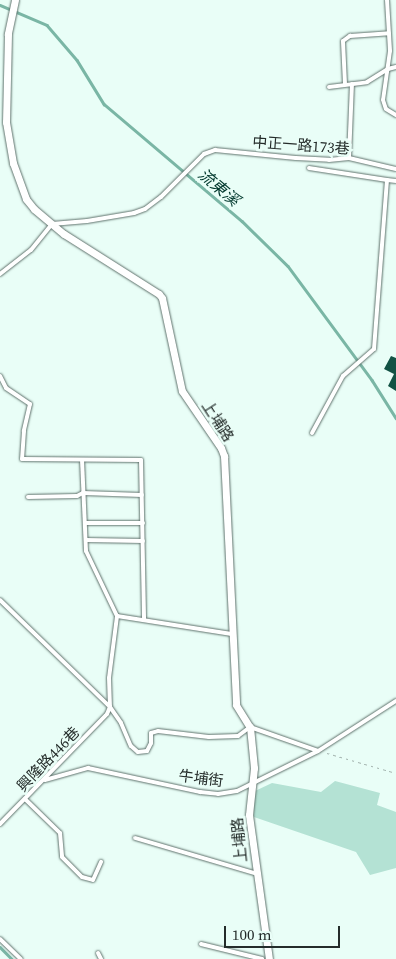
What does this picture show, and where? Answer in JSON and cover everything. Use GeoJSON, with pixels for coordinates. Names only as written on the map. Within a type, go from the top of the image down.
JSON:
{"type":"FeatureCollection","features":[{"type":"Feature","properties":{"kind":"street","name":"上埔路"},"geometry":{"type":"LineString","coordinates":[[15,2],[10,20],[6,122],[13,163],[26,199],[64,234],[159,294],[162,298],[182,391],[222,448],[224,456],[236,705],[250,727],[254,768],[250,786],[249,815],[269,959]]}},
{"type":"Feature","properties":{"kind":"lane"},"geometry":{"type":"LineString","coordinates":[[387,0],[390,51],[383,100],[386,109],[396,115]]}},
{"type":"Feature","properties":{"kind":"lane"},"geometry":{"type":"LineString","coordinates":[[345,84],[343,41],[350,36],[389,32]]}},
{"type":"Feature","properties":{"kind":"lane"},"geometry":{"type":"LineString","coordinates":[[329,88],[367,82],[388,69],[396,67]]}},
{"type":"Feature","properties":{"kind":"lane"},"geometry":{"type":"LineString","coordinates":[[349,158],[352,84]]}},
{"type":"Feature","properties":{"kind":"lane","name":"中正一路173巷"},"geometry":{"type":"LineString","coordinates":[[52,224],[134,213],[146,209],[161,197],[204,154],[215,150],[296,158],[349,158],[396,169]]}},
{"type":"Feature","properties":{"kind":"lane"},"geometry":{"type":"LineString","coordinates":[[309,168],[396,181]]}},
{"type":"Feature","properties":{"kind":"lane"},"geometry":{"type":"LineString","coordinates":[[312,433],[343,376],[374,349],[387,180]]}},
{"type":"Feature","properties":{"kind":"lane"},"geometry":{"type":"LineString","coordinates":[[0,274],[31,250],[52,224]]}},
{"type":"Feature","properties":{"kind":"lane"},"geometry":{"type":"LineString","coordinates":[[0,264],[5,269]]}},
{"type":"Feature","properties":{"kind":"lane"},"geometry":{"type":"LineString","coordinates":[[0,376],[6,388],[27,400],[30,404],[24,431],[22,459],[140,460],[144,619]]}},
{"type":"Feature","properties":{"kind":"lane"},"geometry":{"type":"LineString","coordinates":[[82,460],[86,551],[117,616],[109,678],[110,707]]}},
{"type":"Feature","properties":{"kind":"lane"},"geometry":{"type":"LineString","coordinates":[[28,497],[77,496],[84,493],[142,495]]}},
{"type":"Feature","properties":{"kind":"lane"},"geometry":{"type":"LineString","coordinates":[[85,523],[142,523]]}},
{"type":"Feature","properties":{"kind":"lane"},"geometry":{"type":"LineString","coordinates":[[86,540],[143,540]]}},
{"type":"Feature","properties":{"kind":"lane"},"geometry":{"type":"LineString","coordinates":[[0,600],[110,707],[121,723],[131,746],[138,752],[147,751],[151,744],[151,733],[158,731],[185,735],[238,736],[245,733],[250,727],[318,751]]}},
{"type":"Feature","properties":{"kind":"lane"},"geometry":{"type":"LineString","coordinates":[[117,616],[232,634]]}},
{"type":"Feature","properties":{"kind":"lane","name":"牛埔街"},"geometry":{"type":"LineString","coordinates":[[43,780],[88,768],[208,793],[231,792],[250,786],[318,751],[396,701]]}},
{"type":"Feature","properties":{"kind":"lane","name":"興隆路446巷"},"geometry":{"type":"LineString","coordinates":[[0,824],[107,714],[110,707]]}},
{"type":"Feature","properties":{"kind":"lane"},"geometry":{"type":"LineString","coordinates":[[26,799],[60,833],[62,857],[82,877],[93,880],[101,862]]}},
{"type":"Feature","properties":{"kind":"lane"},"geometry":{"type":"LineString","coordinates":[[135,838],[257,874]]}},
{"type":"Feature","properties":{"kind":"lane"},"geometry":{"type":"LineString","coordinates":[[0,939],[21,959]]}},
{"type":"Feature","properties":{"kind":"lane"},"geometry":{"type":"LineString","coordinates":[[200,944],[262,959]]}},
{"type":"Feature","properties":{"kind":"lane"},"geometry":{"type":"LineString","coordinates":[[98,953],[101,959]]}},
{"type":"Feature","properties":{"kind":"path"},"geometry":{"type":"LineString","coordinates":[[318,751],[396,773]]}},
{"type":"Feature","properties":{"kind":"green space"},"geometry":{"type":"Polygon","coordinates":[[[335,781],[380,793],[377,805],[396,812],[396,868],[370,875],[356,852],[254,817],[253,792],[272,783],[321,792],[335,781]]]}},
{"type":"Feature","properties":{"kind":"building"},"geometry":{"type":"Polygon","coordinates":[[[391,356],[396,358],[396,391],[388,386],[394,374],[384,369],[391,356]]]}},
{"type":"Feature","properties":{"kind":"waterway","name":"流東溪"},"geometry":{"type":"LineString","coordinates":[[0,5],[47,25],[77,60],[104,104],[242,221],[288,266],[372,380],[396,418]]}},
{"type":"Feature","properties":{"kind":"waterway"},"geometry":{"type":"LineString","coordinates":[[0,947],[12,959]]}}]}
